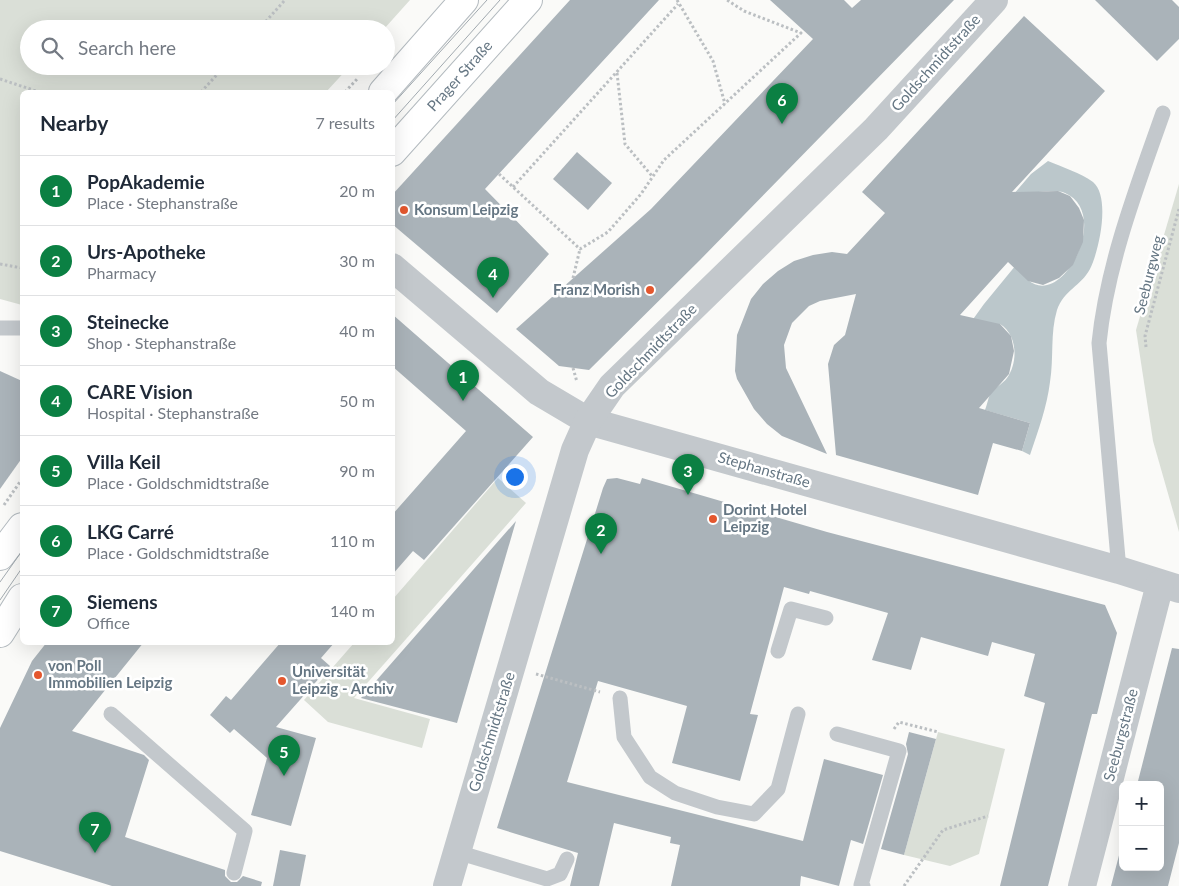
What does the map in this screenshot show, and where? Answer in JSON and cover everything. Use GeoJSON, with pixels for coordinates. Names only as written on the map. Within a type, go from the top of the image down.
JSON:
{"type":"FeatureCollection","features":[{"type":"Feature","properties":{"kind":"main road"},"geometry":{"type":"LineString","coordinates":[[385,90],[464,0]]}},
{"type":"Feature","properties":{"kind":"main road","name":"Prager Straße"},"geometry":{"type":"LineString","coordinates":[[395,149],[528,0]]}},
{"type":"Feature","properties":{"kind":"main road"},"geometry":{"type":"LineString","coordinates":[[0,556],[20,529]]}},
{"type":"Feature","properties":{"kind":"main road"},"geometry":{"type":"LineString","coordinates":[[0,633],[20,601]]}},
{"type":"Feature","properties":{"kind":"street","name":"Goldschmidtstraße"},"geometry":{"type":"LineString","coordinates":[[447,886],[576,450],[588,420],[612,386],[876,129],[994,0]]}},
{"type":"Feature","properties":{"kind":"street","name":"Stephanstraße"},"geometry":{"type":"LineString","coordinates":[[395,270],[539,392],[588,420],[1170,586]]}},
{"type":"Feature","properties":{"kind":"street","name":"Seeburgstraße"},"geometry":{"type":"LineString","coordinates":[[1082,886],[1170,586]]}},
{"type":"Feature","properties":{"kind":"lane"},"geometry":{"type":"LineString","coordinates":[[1119,570],[1099,343],[1102,312],[1131,206],[1163,113]]}},
{"type":"Feature","properties":{"kind":"lane"},"geometry":{"type":"LineString","coordinates":[[0,328],[20,328]]}},
{"type":"Feature","properties":{"kind":"lane"},"geometry":{"type":"LineString","coordinates":[[778,651],[791,609],[826,618]]}},
{"type":"Feature","properties":{"kind":"lane"},"geometry":{"type":"LineString","coordinates":[[620,698],[624,737],[650,777],[675,793],[716,807],[754,814],[778,789],[798,714]]}},
{"type":"Feature","properties":{"kind":"lane"},"geometry":{"type":"LineString","coordinates":[[110,714],[245,831],[234,873]]}},
{"type":"Feature","properties":{"kind":"lane"},"geometry":{"type":"LineString","coordinates":[[837,734],[899,751],[861,886],[863,886]]}},
{"type":"Feature","properties":{"kind":"lane"},"geometry":{"type":"LineString","coordinates":[[457,852],[547,879],[560,874],[567,860]]}},
{"type":"Feature","properties":{"kind":"path"},"geometry":{"type":"LineString","coordinates":[[267,20],[285,0]]}},
{"type":"Feature","properties":{"kind":"path"},"geometry":{"type":"LineString","coordinates":[[573,278],[580,249],[608,232],[641,194],[664,160],[802,33],[744,11],[726,0]]}},
{"type":"Feature","properties":{"kind":"path"},"geometry":{"type":"LineString","coordinates":[[513,187],[617,72],[677,2],[713,61],[725,104]]}},
{"type":"Feature","properties":{"kind":"path"},"geometry":{"type":"LineString","coordinates":[[617,72],[625,144],[652,176]]}},
{"type":"Feature","properties":{"kind":"path"},"geometry":{"type":"LineString","coordinates":[[203,90],[217,75]]}},
{"type":"Feature","properties":{"kind":"path"},"geometry":{"type":"LineString","coordinates":[[0,79],[33,90]]}},
{"type":"Feature","properties":{"kind":"path"},"geometry":{"type":"LineString","coordinates":[[499,174],[580,249]]}},
{"type":"Feature","properties":{"kind":"path","name":"Seeburgweg"},"geometry":{"type":"LineString","coordinates":[[1146,348],[1145,336],[1179,209]]}},
{"type":"Feature","properties":{"kind":"path"},"geometry":{"type":"LineString","coordinates":[[0,264],[20,268]]}},
{"type":"Feature","properties":{"kind":"path"},"geometry":{"type":"LineString","coordinates":[[0,510],[20,482]]}},
{"type":"Feature","properties":{"kind":"path"},"geometry":{"type":"LineString","coordinates":[[545,677],[595,691]]}},
{"type":"Feature","properties":{"kind":"path"},"geometry":{"type":"LineString","coordinates":[[904,886],[943,830],[988,816]]}},
{"type":"Feature","properties":{"kind":"shaded area"},"geometry":{"type":"Polygon","coordinates":[[[0,0],[410,0],[392,20],[20,20],[20,75],[342,75],[328,90],[20,90],[20,304],[0,299],[0,0]]]}},
{"type":"Feature","properties":{"kind":"shaded area"},"geometry":{"type":"Polygon","coordinates":[[[1048,161],[1093,182],[1098,189],[1101,199],[1102,224],[1097,250],[1090,269],[1082,280],[1068,293],[1057,310],[1049,391],[1030,455],[1022,451],[1030,423],[985,410],[991,392],[1011,372],[1014,349],[1010,335],[1000,324],[966,329],[1016,265],[1028,280],[1041,286],[1055,282],[1067,271],[1077,255],[1083,237],[1084,219],[1078,204],[1065,193],[1060,192],[1048,191],[1013,195],[1031,174],[1048,161]]]}},
{"type":"Feature","properties":{"kind":"shaded area"},"geometry":{"type":"Polygon","coordinates":[[[1179,184],[1179,532],[1153,441],[1136,330],[1179,184]]]}},
{"type":"Feature","properties":{"kind":"shaded area"},"geometry":{"type":"Polygon","coordinates":[[[498,478],[526,503],[354,698],[430,719],[422,748],[328,722],[304,700],[352,645],[395,645],[395,597],[498,478]]]}},
{"type":"Feature","properties":{"kind":"shaded area"},"geometry":{"type":"Polygon","coordinates":[[[938,732],[1005,749],[979,854],[950,866],[904,855],[938,732]]]}},
{"type":"Feature","properties":{"kind":"building"},"geometry":{"type":"Polygon","coordinates":[[[570,0],[659,0],[485,189],[549,254],[497,313],[395,227],[395,192],[570,0]]]}},
{"type":"Feature","properties":{"kind":"building"},"geometry":{"type":"Polygon","coordinates":[[[770,0],[844,0],[852,8],[861,0],[954,0],[700,260],[589,370],[559,366],[516,329],[651,209],[813,39],[770,0]]]}},
{"type":"Feature","properties":{"kind":"building"},"geometry":{"type":"Polygon","coordinates":[[[1095,0],[1172,0],[1179,7],[1179,39],[1157,61],[1095,0]]]}},
{"type":"Feature","properties":{"kind":"building"},"geometry":{"type":"Polygon","coordinates":[[[1024,16],[1105,91],[1012,192],[1058,191],[1070,196],[1079,208],[1084,220],[1083,242],[1073,265],[1059,278],[1043,285],[1028,281],[1008,262],[960,315],[1000,324],[1011,336],[1014,351],[1009,374],[979,408],[1030,423],[1022,451],[993,443],[978,495],[836,455],[828,364],[834,345],[845,335],[856,294],[820,301],[809,306],[792,323],[784,345],[786,368],[827,454],[782,436],[767,424],[754,409],[737,379],[735,371],[737,335],[751,299],[763,284],[778,271],[794,261],[832,252],[847,254],[885,213],[862,192],[1024,16]]]}},
{"type":"Feature","properties":{"kind":"building"},"geometry":{"type":"Polygon","coordinates":[[[577,152],[612,183],[588,210],[553,179],[577,152]]]}},
{"type":"Feature","properties":{"kind":"building"},"geometry":{"type":"Polygon","coordinates":[[[395,317],[533,437],[424,560],[413,551],[395,572],[395,512],[466,431],[395,369],[395,317]]]}},
{"type":"Feature","properties":{"kind":"building"},"geometry":{"type":"Polygon","coordinates":[[[0,371],[20,380],[20,461],[0,489],[0,371]]]}},
{"type":"Feature","properties":{"kind":"building"},"geometry":{"type":"Polygon","coordinates":[[[617,478],[640,484],[642,478],[827,532],[1105,605],[1117,633],[1097,714],[1092,714],[1048,886],[1000,886],[1045,703],[1024,696],[1035,654],[992,642],[988,656],[921,637],[911,670],[872,660],[888,613],[810,591],[809,594],[784,587],[750,714],[758,715],[740,781],[672,763],[687,706],[598,681],[567,782],[803,841],[824,759],[883,775],[863,844],[851,840],[839,886],[801,876],[800,886],[671,886],[680,845],[670,843],[671,837],[614,823],[599,886],[570,886],[578,853],[497,828],[603,488],[607,479],[617,478]]]}},
{"type":"Feature","properties":{"kind":"building"},"geometry":{"type":"Polygon","coordinates":[[[516,521],[457,723],[361,698],[516,521]]]}},
{"type":"Feature","properties":{"kind":"building"},"geometry":{"type":"Polygon","coordinates":[[[45,645],[142,645],[72,731],[144,755],[149,760],[125,837],[225,870],[225,876],[231,882],[237,882],[243,876],[262,882],[261,886],[112,886],[0,851],[0,728],[32,661],[45,645]]]}},
{"type":"Feature","properties":{"kind":"building","name":"Universität Leipzig - Archiv"},"geometry":{"type":"Polygon","coordinates":[[[278,645],[332,645],[321,658],[330,666],[276,727],[316,738],[291,826],[251,815],[267,758],[234,729],[230,733],[210,715],[226,696],[231,700],[278,645]]]}},
{"type":"Feature","properties":{"kind":"building"},"geometry":{"type":"Polygon","coordinates":[[[1172,648],[1179,649],[1179,843],[1168,886],[1111,886],[1119,855],[1119,871],[1164,871],[1164,781],[1138,781],[1172,648]]]}},
{"type":"Feature","properties":{"kind":"building"},"geometry":{"type":"Polygon","coordinates":[[[909,732],[936,739],[904,855],[881,849],[908,754],[906,744],[909,732]]]}},
{"type":"Feature","properties":{"kind":"building"},"geometry":{"type":"Polygon","coordinates":[[[280,850],[306,855],[300,886],[273,886],[280,850]]]}},
{"type":"Feature","properties":{"kind":"tram line"},"geometry":{"type":"LineString","coordinates":[[395,102],[487,0]]}},
{"type":"Feature","properties":{"kind":"tram line"},"geometry":{"type":"LineString","coordinates":[[395,118],[500,0]]}},
{"type":"Feature","properties":{"kind":"tram line"},"geometry":{"type":"LineString","coordinates":[[0,582],[20,554]]}},
{"type":"Feature","properties":{"kind":"tram line"},"geometry":{"type":"LineString","coordinates":[[0,600],[20,571]]}},
{"type":"Feature","properties":{"kind":"place","name":"LKG Carré"},"geometry":{"type":"Point","coordinates":[782,124]}},
{"type":"Feature","properties":{"kind":"place","name":"Konsum Leipzig"},"geometry":{"type":"Point","coordinates":[404,210]}},
{"type":"Feature","properties":{"kind":"place","name":"Franz Morish"},"geometry":{"type":"Point","coordinates":[650,290]}},
{"type":"Feature","properties":{"kind":"place","name":"CARE Vision"},"geometry":{"type":"Point","coordinates":[493,298]}},
{"type":"Feature","properties":{"kind":"place","name":"PopAkademie"},"geometry":{"type":"Point","coordinates":[463,401]}},
{"type":"Feature","properties":{"kind":"place","name":"Steinecke"},"geometry":{"type":"Point","coordinates":[688,495]}},
{"type":"Feature","properties":{"kind":"place","name":"Dorint Hotel Leipzig"},"geometry":{"type":"Point","coordinates":[713,519]}},
{"type":"Feature","properties":{"kind":"place","name":"Urs-Apotheke"},"geometry":{"type":"Point","coordinates":[601,554]}},
{"type":"Feature","properties":{"kind":"place","name":"von Poll Immobilien Leipzig"},"geometry":{"type":"Point","coordinates":[38,675]}},
{"type":"Feature","properties":{"kind":"place","name":"Universität Leipzig - Archiv"},"geometry":{"type":"Point","coordinates":[282,681]}},
{"type":"Feature","properties":{"kind":"place","name":"Villa Keil"},"geometry":{"type":"Point","coordinates":[284,776]}},
{"type":"Feature","properties":{"kind":"place","name":"Siemens"},"geometry":{"type":"Point","coordinates":[95,853]}}]}
